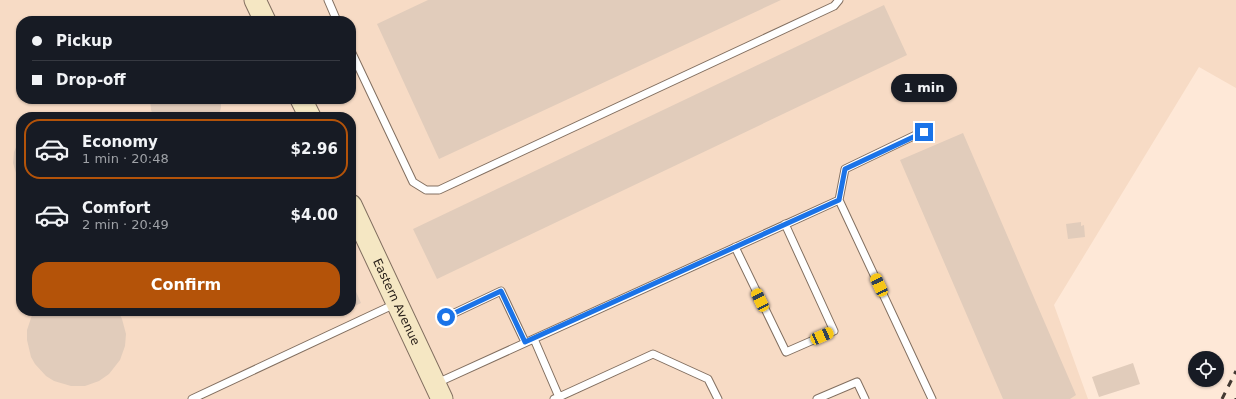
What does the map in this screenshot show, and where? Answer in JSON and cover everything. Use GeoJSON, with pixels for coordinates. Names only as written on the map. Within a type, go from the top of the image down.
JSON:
{"type":"FeatureCollection","features":[{"type":"Feature","properties":{"kind":"main road","name":"Eastern Avenue"},"geometry":{"type":"LineString","coordinates":[[356,216],[438,391]]}},
{"type":"Feature","properties":{"kind":"lane"},"geometry":{"type":"LineString","coordinates":[[328,0],[335,16]]}},
{"type":"Feature","properties":{"kind":"lane"},"geometry":{"type":"LineString","coordinates":[[356,62],[413,182],[426,190],[438,190],[834,6],[839,0]]}},
{"type":"Feature","properties":{"kind":"lane"},"geometry":{"type":"LineString","coordinates":[[924,132],[845,169],[839,200],[932,399]]}},
{"type":"Feature","properties":{"kind":"lane"},"geometry":{"type":"LineString","coordinates":[[438,391],[525,342],[839,200]]}},
{"type":"Feature","properties":{"kind":"lane"},"geometry":{"type":"LineString","coordinates":[[735,247],[786,352],[834,331],[785,224]]}},
{"type":"Feature","properties":{"kind":"lane"},"geometry":{"type":"LineString","coordinates":[[446,317],[501,291],[525,342]]}},
{"type":"Feature","properties":{"kind":"lane"},"geometry":{"type":"LineString","coordinates":[[192,399],[397,303]]}},
{"type":"Feature","properties":{"kind":"lane"},"geometry":{"type":"LineString","coordinates":[[534,339],[556,398],[653,354],[708,379],[718,399]]}},
{"type":"Feature","properties":{"kind":"lane"},"geometry":{"type":"LineString","coordinates":[[817,399],[857,382],[865,399]]}},
{"type":"Feature","properties":{"kind":"shaded area"},"geometry":{"type":"Polygon","coordinates":[[[0,0],[1236,0],[1236,88],[1199,67],[1054,305],[1088,399],[0,399],[0,0]]]}},
{"type":"Feature","properties":{"kind":"building"},"geometry":{"type":"Polygon","coordinates":[[[428,0],[781,0],[439,159],[377,24],[428,0]]]}},
{"type":"Feature","properties":{"kind":"building"},"geometry":{"type":"Polygon","coordinates":[[[884,5],[907,55],[437,279],[413,229],[884,5]]]}},
{"type":"Feature","properties":{"kind":"building"},"geometry":{"type":"Polygon","coordinates":[[[150,104],[221,104],[220,112],[152,112],[150,104]]]}},
{"type":"Feature","properties":{"kind":"building"},"geometry":{"type":"Polygon","coordinates":[[[963,133],[1076,395],[1070,399],[1003,399],[900,160],[963,133]]]}},
{"type":"Feature","properties":{"kind":"building"},"geometry":{"type":"Polygon","coordinates":[[[16,147],[16,173],[13,163],[16,147]]]}},
{"type":"Feature","properties":{"kind":"building"},"geometry":{"type":"Polygon","coordinates":[[[1081,222],[1081,226],[1084,225],[1085,237],[1068,239],[1066,224],[1081,222]]]}},
{"type":"Feature","properties":{"kind":"building"},"geometry":{"type":"Polygon","coordinates":[[[356,292],[361,303],[356,306],[356,292]]]}},
{"type":"Feature","properties":{"kind":"building"},"geometry":{"type":"Polygon","coordinates":[[[32,316],[120,316],[126,334],[125,346],[120,360],[109,374],[99,381],[85,386],[71,386],[54,381],[46,376],[31,357],[27,340],[27,330],[32,316]]]}},
{"type":"Feature","properties":{"kind":"building"},"geometry":{"type":"Polygon","coordinates":[[[1133,363],[1140,384],[1099,397],[1092,377],[1133,363]]]}},
{"type":"Feature","properties":{"kind":"railway"},"geometry":{"type":"LineString","coordinates":[[1222,399],[1236,371]]}},
{"type":"Feature","properties":{"kind":"route"},"geometry":{"type":"LineString","coordinates":[[446,317],[501,291],[525,342],[839,200],[845,169],[924,132]]}}]}
